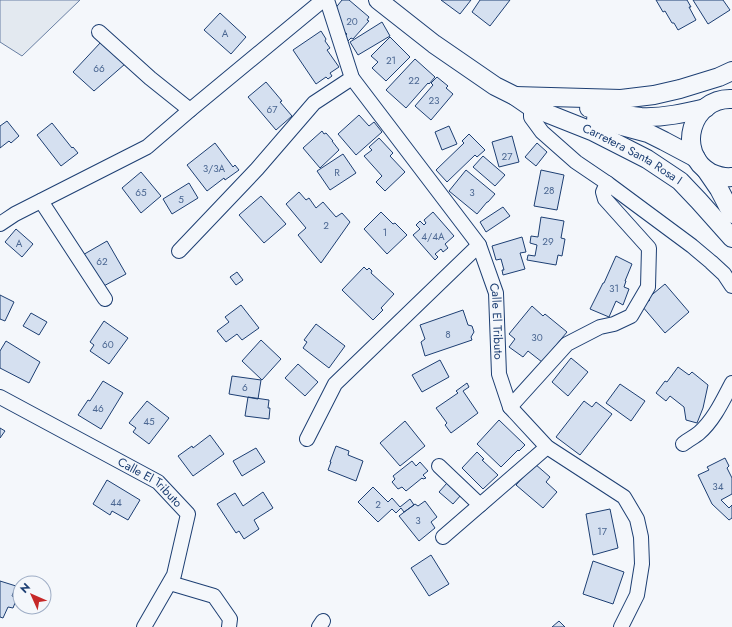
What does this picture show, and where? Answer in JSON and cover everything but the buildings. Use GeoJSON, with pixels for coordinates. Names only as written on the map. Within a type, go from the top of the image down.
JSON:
{"type":"FeatureCollection","features":[{"type":"Feature","properties":{"kind":"street"},"geometry":{"type":"LineString","coordinates":[[0,224],[16,214],[147,147],[323,0]]}},
{"type":"Feature","properties":{"kind":"street","name":"Calle El Tributo"},"geometry":{"type":"LineString","coordinates":[[327,0],[352,78],[479,245],[496,293],[500,374],[510,407],[547,447],[624,497],[637,519],[641,537],[642,564],[637,595],[621,627]]}},
{"type":"Feature","properties":{"kind":"street","name":"Carretera Santa Rosa I"},"geometry":{"type":"LineString","coordinates":[[378,0],[434,44],[495,86],[515,96],[531,108],[594,132],[647,159],[680,181],[732,238]]}},
{"type":"Feature","properties":{"kind":"street"},"geometry":{"type":"LineString","coordinates":[[99,32],[150,78],[190,110]]}},
{"type":"Feature","properties":{"kind":"street"},"geometry":{"type":"LineString","coordinates":[[515,96],[621,100],[654,95],[674,90],[719,77],[732,71]]}},
{"type":"Feature","properties":{"kind":"street"},"geometry":{"type":"LineString","coordinates":[[179,251],[257,169],[314,103],[352,78]]}},
{"type":"Feature","properties":{"kind":"street","name":"Carretera Santa Rosa I"},"geometry":{"type":"LineString","coordinates":[[515,96],[641,117],[660,116],[706,108]]}},
{"type":"Feature","properties":{"kind":"street","name":"Carretera Santa Rosa I"},"geometry":{"type":"LineString","coordinates":[[515,96],[648,133],[664,141],[720,176],[732,177]]}},
{"type":"Feature","properties":{"kind":"street"},"geometry":{"type":"LineString","coordinates":[[732,99],[720,100],[713,103],[700,113],[693,127],[691,143],[693,150],[701,164],[719,189],[732,214]]}},
{"type":"Feature","properties":{"kind":"street"},"geometry":{"type":"LineString","coordinates":[[531,108],[531,117],[542,132],[576,162],[692,246],[724,274],[732,286]]}},
{"type":"Feature","properties":{"kind":"street"},"geometry":{"type":"LineString","coordinates":[[510,407],[567,344],[600,327],[614,324],[631,316],[648,287],[649,248],[605,199],[603,192],[607,183]]}},
{"type":"Feature","properties":{"kind":"street"},"geometry":{"type":"LineString","coordinates":[[41,201],[105,299]]}},
{"type":"Feature","properties":{"kind":"street"},"geometry":{"type":"LineString","coordinates":[[307,439],[335,384],[479,245]]}},
{"type":"Feature","properties":{"kind":"street"},"geometry":{"type":"LineString","coordinates":[[683,444],[699,433],[709,422],[732,382]]}},
{"type":"Feature","properties":{"kind":"street","name":"Calle El Tributo"},"geometry":{"type":"LineString","coordinates":[[0,397],[158,482],[188,514],[174,575],[144,627]]}},
{"type":"Feature","properties":{"kind":"street"},"geometry":{"type":"LineString","coordinates":[[443,537],[547,447]]}},
{"type":"Feature","properties":{"kind":"street"},"geometry":{"type":"LineString","coordinates":[[439,466],[480,505]]}},
{"type":"Feature","properties":{"kind":"street"},"geometry":{"type":"LineString","coordinates":[[170,583],[214,596],[230,618],[229,627]]}},
{"type":"Feature","properties":{"kind":"shaded area"},"geometry":{"type":"Polygon","coordinates":[[[0,0],[80,0],[22,56],[0,42],[0,0]]]}}]}
